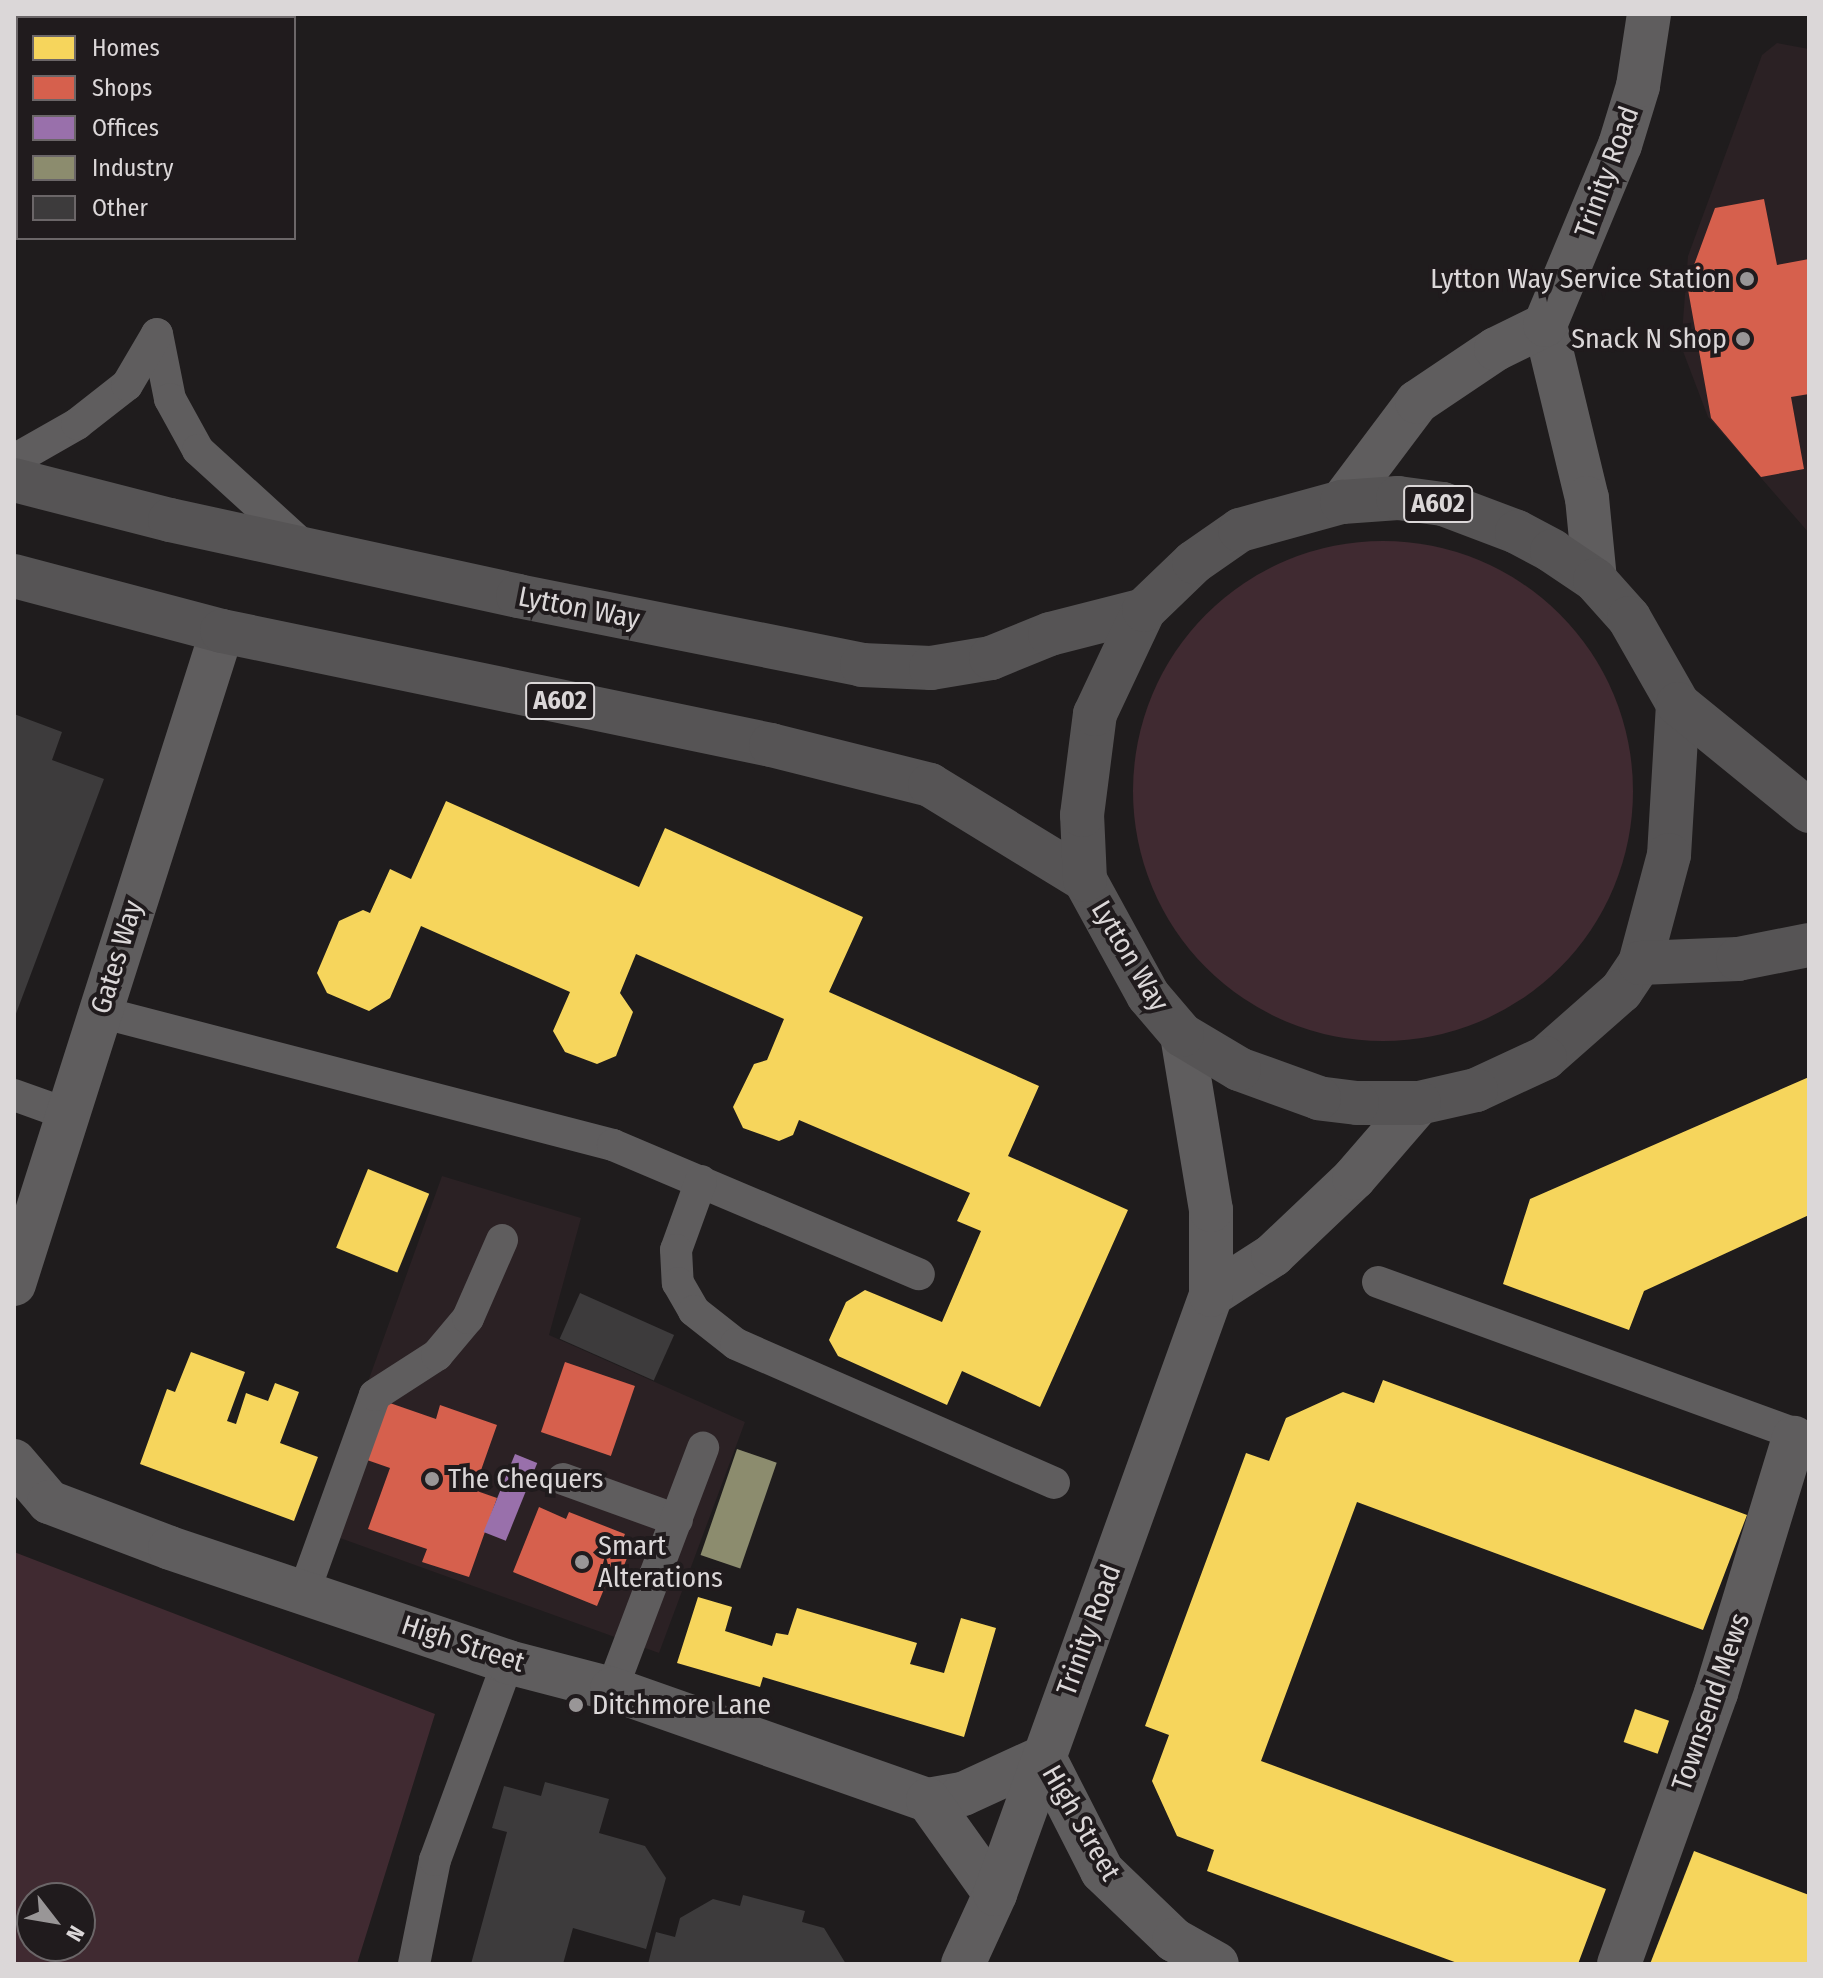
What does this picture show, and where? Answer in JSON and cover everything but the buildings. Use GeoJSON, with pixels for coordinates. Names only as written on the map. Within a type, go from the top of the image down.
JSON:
{"type":"FeatureCollection","features":[{"type":"Feature","properties":{"kind":"main road","name":"Lytton Way"},"geometry":{"type":"LineString","coordinates":[[14,480],[308,550],[862,665],[931,668],[991,658],[1050,634],[1144,610]]}},
{"type":"Feature","properties":{"kind":"main road","name":"Lytton Way"},"geometry":{"type":"LineString","coordinates":[[1678,704],[1669,855],[1640,963],[1621,991],[1545,1058],[1476,1090],[1419,1103],[1319,1098],[1239,1069],[1182,1035],[1148,995],[1085,880],[1082,815],[1095,714],[1144,610],[1194,562],[1240,530],[1342,502],[1398,498],[1443,504],[1517,532],[1595,580],[1629,618],[1678,704],[1809,811]]}},
{"type":"Feature","properties":{"kind":"main road","name":"Lytton Way"},"geometry":{"type":"LineString","coordinates":[[14,576],[222,631],[771,745],[930,785],[1085,880]]}},
{"type":"Feature","properties":{"kind":"main road"},"geometry":{"type":"LineString","coordinates":[[1640,963],[1738,959],[1809,945]]}},
{"type":"Feature","properties":{"kind":"street","name":"Trinity Road"},"geometry":{"type":"LineString","coordinates":[[1545,325],[1620,145],[1641,74],[1649,14]]}},
{"type":"Feature","properties":{"kind":"street"},"geometry":{"type":"LineString","coordinates":[[1342,502],[1417,402],[1496,349],[1545,325],[1587,498],[1595,580]]}},
{"type":"Feature","properties":{"kind":"street","name":"Gates Way"},"geometry":{"type":"LineString","coordinates":[[14,1284],[222,631]]}},
{"type":"Feature","properties":{"kind":"street","name":"Trinity Road"},"geometry":{"type":"LineString","coordinates":[[963,1964],[995,1894],[1211,1295],[1211,1210],[1182,1035]]}},
{"type":"Feature","properties":{"kind":"street"},"geometry":{"type":"LineString","coordinates":[[1211,1295],[1273,1255],[1354,1178],[1419,1103]]}},
{"type":"Feature","properties":{"kind":"street","name":"Townsend Mews"},"geometry":{"type":"LineString","coordinates":[[1619,1964],[1802,1439]]}},
{"type":"Feature","properties":{"kind":"street","name":"High Street"},"geometry":{"type":"LineString","coordinates":[[14,1461],[49,1502],[508,1662],[612,1689],[928,1800],[963,1794],[1044,1757],[1102,1871],[1174,1940],[1217,1964]]}},
{"type":"Feature","properties":{"kind":"street"},"geometry":{"type":"LineString","coordinates":[[928,1800],[995,1894]]}},
{"type":"Feature","properties":{"kind":"lane"},"geometry":{"type":"LineString","coordinates":[[14,460],[77,424],[127,385],[157,334],[170,399],[198,450],[308,550]]}},
{"type":"Feature","properties":{"kind":"lane"},"geometry":{"type":"LineString","coordinates":[[100,1012],[613,1145],[919,1274]]}},
{"type":"Feature","properties":{"kind":"lane"},"geometry":{"type":"LineString","coordinates":[[14,1095],[67,1114]]}},
{"type":"Feature","properties":{"kind":"lane"},"geometry":{"type":"LineString","coordinates":[[701,1181],[676,1250],[678,1283],[694,1311],[736,1344],[1054,1483]]}},
{"type":"Feature","properties":{"kind":"lane"},"geometry":{"type":"LineString","coordinates":[[304,1592],[375,1395],[437,1355],[468,1318],[502,1240]]}},
{"type":"Feature","properties":{"kind":"lane"},"geometry":{"type":"LineString","coordinates":[[1378,1282],[1802,1439]]}},
{"type":"Feature","properties":{"kind":"lane"},"geometry":{"type":"LineString","coordinates":[[612,1689],[703,1448]]}},
{"type":"Feature","properties":{"kind":"lane"},"geometry":{"type":"LineString","coordinates":[[563,1479],[677,1520]]}},
{"type":"Feature","properties":{"kind":"lane"},"geometry":{"type":"LineString","coordinates":[[414,1964],[435,1860],[508,1662]]}},
{"type":"Feature","properties":{"kind":"shaded area","name":"Lytton Way Service Station"},"geometry":{"type":"Polygon","coordinates":[[[1777,43],[1809,49],[1809,533],[1708,417],[1681,346],[1688,256],[1762,55],[1777,43]]]}},
{"type":"Feature","properties":{"kind":"shaded area"},"geometry":{"type":"Polygon","coordinates":[[[1383,541],[1432,546],[1479,560],[1522,583],[1560,614],[1591,652],[1614,695],[1628,742],[1633,791],[1628,840],[1614,887],[1591,930],[1560,968],[1522,999],[1479,1022],[1432,1036],[1383,1041],[1334,1036],[1287,1022],[1244,999],[1206,968],[1175,930],[1152,887],[1138,840],[1133,791],[1138,742],[1152,695],[1175,652],[1206,614],[1244,583],[1287,560],[1334,546],[1383,541]]]}},
{"type":"Feature","properties":{"kind":"shaded area"},"geometry":{"type":"Polygon","coordinates":[[[442,1176],[581,1218],[549,1335],[745,1422],[659,1653],[315,1529],[442,1176]]]}},
{"type":"Feature","properties":{"kind":"shaded area"},"geometry":{"type":"Polygon","coordinates":[[[14,1552],[435,1714],[357,1964],[14,1964],[14,1552]]]}},
{"type":"Feature","properties":{"kind":"place","name":"Lytton Way Service Station"},"geometry":{"type":"Point","coordinates":[1747,279]}},
{"type":"Feature","properties":{"kind":"place","name":"Snack N Shop"},"geometry":{"type":"Point","coordinates":[1743,339]}},
{"type":"Feature","properties":{"kind":"place","name":"The Chequers"},"geometry":{"type":"Point","coordinates":[432,1479]}},
{"type":"Feature","properties":{"kind":"place","name":"Smart Alterations"},"geometry":{"type":"Point","coordinates":[582,1562]}},
{"type":"Feature","properties":{"kind":"place","name":"Ditchmore Lane"},"geometry":{"type":"Point","coordinates":[576,1705]}}]}
